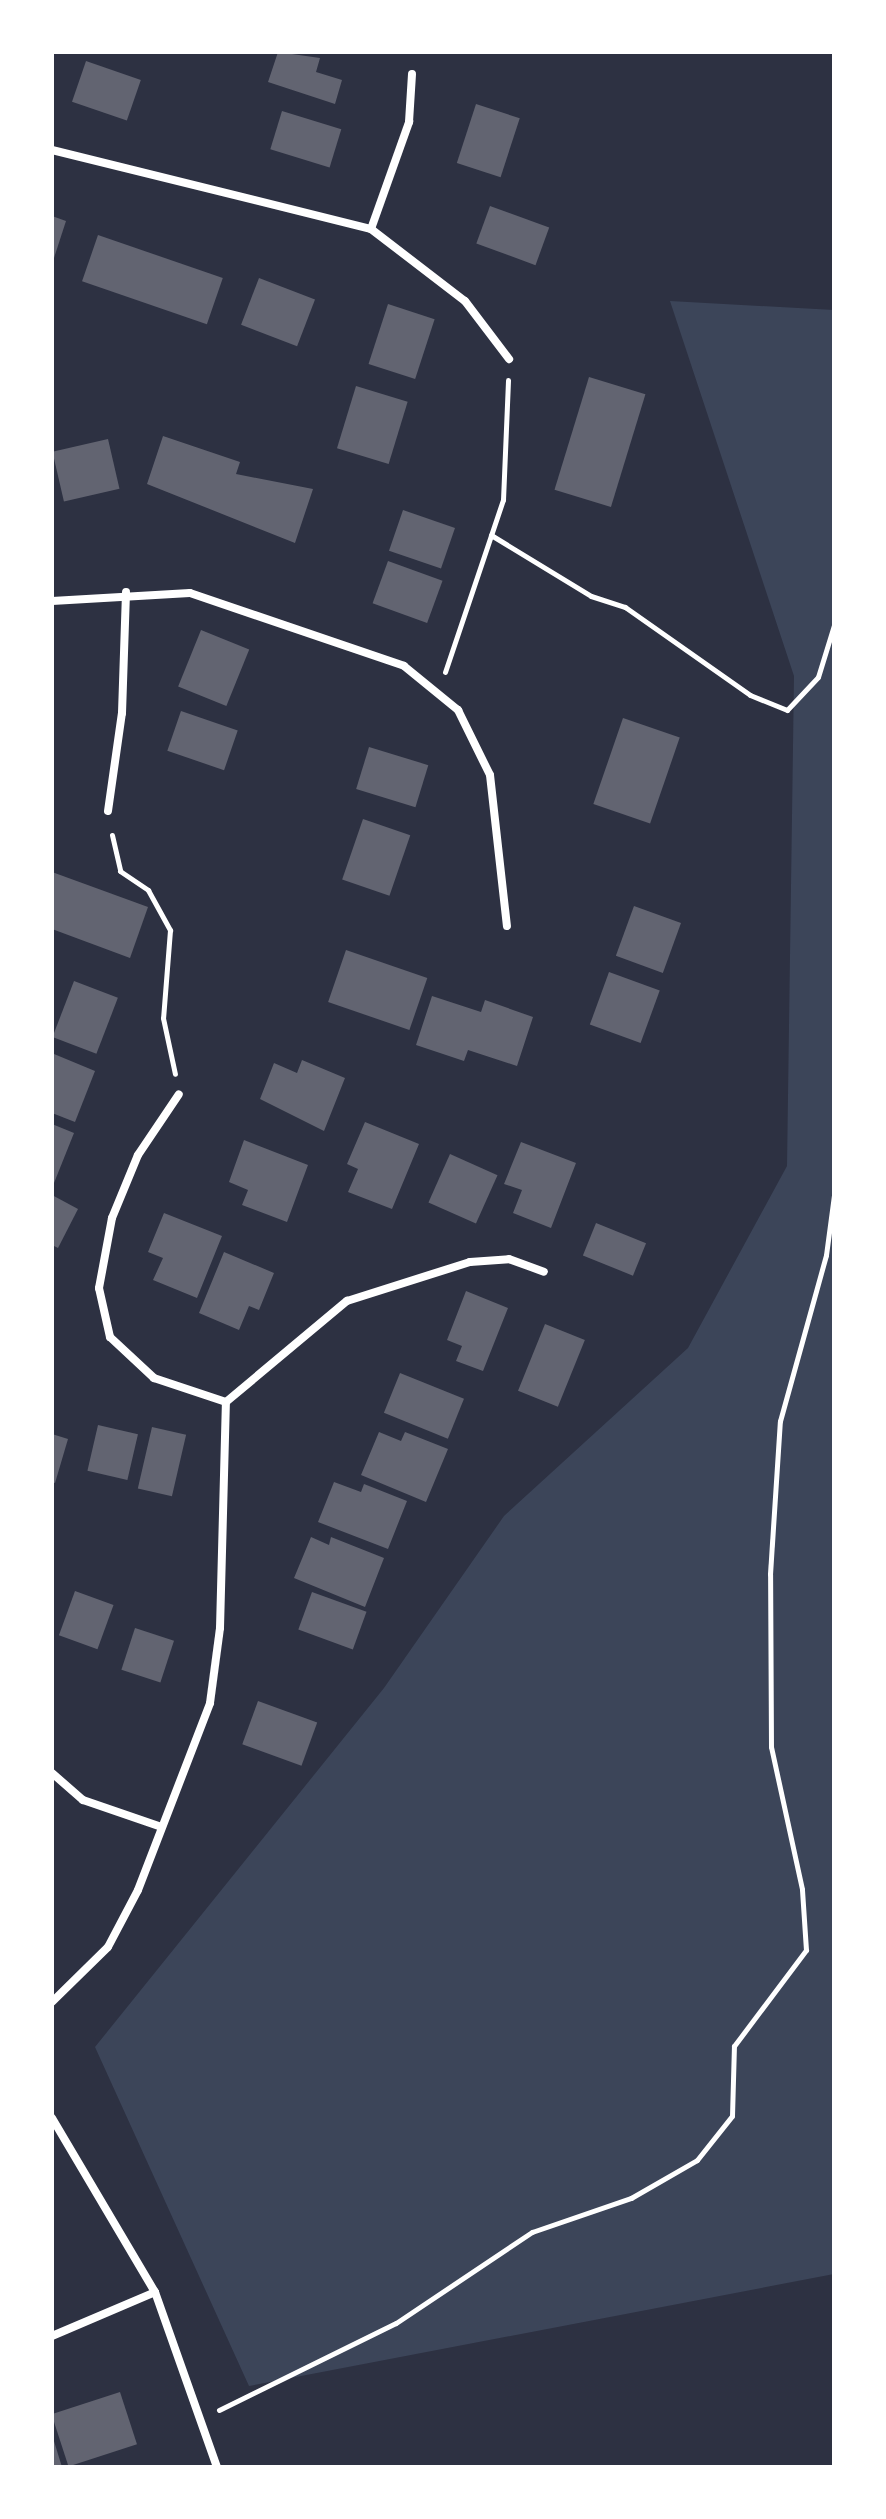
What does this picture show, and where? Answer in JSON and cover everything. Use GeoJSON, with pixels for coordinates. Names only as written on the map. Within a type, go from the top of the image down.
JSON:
{"type":"FeatureCollection","features":[{"type":"Feature","properties":{"kind":"street"},"geometry":{"type":"LineString","coordinates":[[371,229],[409,122],[412,74]]}},
{"type":"Feature","properties":{"kind":"street"},"geometry":{"type":"LineString","coordinates":[[52,150],[371,229],[465,301],[509,359]]}},
{"type":"Feature","properties":{"kind":"street"},"geometry":{"type":"LineString","coordinates":[[108,811],[122,713],[126,592]]}},
{"type":"Feature","properties":{"kind":"street"},"geometry":{"type":"LineString","coordinates":[[52,601],[126,592],[190,593],[272,617],[404,666],[458,710],[490,775],[507,926]]}},
{"type":"Feature","properties":{"kind":"street"},"geometry":{"type":"LineString","coordinates":[[179,1094],[138,1155],[117,1205],[99,1288],[110,1337],[154,1378],[226,1402]]}},
{"type":"Feature","properties":{"kind":"street"},"geometry":{"type":"LineString","coordinates":[[52,2002],[108,1947],[138,1890],[159,1826],[210,1703],[220,1628],[226,1402],[347,1301],[470,1262],[509,1259],[544,1272]]}},
{"type":"Feature","properties":{"kind":"street"},"geometry":{"type":"LineString","coordinates":[[52,1773],[83,1800],[159,1826]]}},
{"type":"Feature","properties":{"kind":"street"},"geometry":{"type":"LineString","coordinates":[[52,2118],[155,2292],[217,2467]]}},
{"type":"Feature","properties":{"kind":"street"},"geometry":{"type":"LineString","coordinates":[[52,2336],[155,2292]]}},
{"type":"Feature","properties":{"kind":"path"},"geometry":{"type":"LineString","coordinates":[[431,688],[448,669],[503,500],[509,359]]}},
{"type":"Feature","properties":{"kind":"path"},"geometry":{"type":"LineString","coordinates":[[491,535],[591,596],[625,607],[750,695],[787,710],[818,677],[834,625]]}},
{"type":"Feature","properties":{"kind":"path"},"geometry":{"type":"LineString","coordinates":[[108,811],[120,871],[148,890],[170,930],[163,1018],[179,1094]]}},
{"type":"Feature","properties":{"kind":"path"},"geometry":{"type":"LineString","coordinates":[[200,2419],[396,2323],[532,2232],[631,2198],[697,2160],[732,2116],[734,2046],[806,1950],[802,1889],[771,1747],[770,1574],[780,1421],[826,1255],[834,1195]]}},
{"type":"Feature","properties":{"kind":"shaded area"},"geometry":{"type":"Polygon","coordinates":[[[670,301],[834,310],[834,2274],[249,2386],[95,2047],[384,1688],[504,1516],[688,1348],[787,1166],[794,676],[670,301]]]}},
{"type":"Feature","properties":{"kind":"building"},"geometry":{"type":"Polygon","coordinates":[[[278,52],[320,58],[316,72],[342,80],[335,104],[268,82],[278,52]]]}},
{"type":"Feature","properties":{"kind":"building"},"geometry":{"type":"Polygon","coordinates":[[[86,61],[141,80],[127,121],[72,102],[86,61]]]}},
{"type":"Feature","properties":{"kind":"building"},"geometry":{"type":"Polygon","coordinates":[[[476,104],[520,118],[501,177],[457,163],[476,104]]]}},
{"type":"Feature","properties":{"kind":"building"},"geometry":{"type":"Polygon","coordinates":[[[282,111],[341,129],[330,167],[270,149],[282,111]]]}},
{"type":"Feature","properties":{"kind":"building"},"geometry":{"type":"Polygon","coordinates":[[[490,206],[549,228],[536,265],[476,244],[490,206]]]}},
{"type":"Feature","properties":{"kind":"building"},"geometry":{"type":"Polygon","coordinates":[[[52,216],[66,221],[53,261],[52,261],[52,216]]]}},
{"type":"Feature","properties":{"kind":"building"},"geometry":{"type":"Polygon","coordinates":[[[98,235],[223,278],[207,324],[82,281],[98,235]]]}},
{"type":"Feature","properties":{"kind":"building"},"geometry":{"type":"Polygon","coordinates":[[[259,278],[315,300],[297,346],[241,325],[259,278]]]}},
{"type":"Feature","properties":{"kind":"building"},"geometry":{"type":"Polygon","coordinates":[[[388,304],[435,319],[415,379],[369,364],[388,304]]]}},
{"type":"Feature","properties":{"kind":"building"},"geometry":{"type":"Polygon","coordinates":[[[589,377],[645,394],[611,507],[555,490],[589,377]]]}},
{"type":"Feature","properties":{"kind":"building"},"geometry":{"type":"Polygon","coordinates":[[[356,386],[408,402],[389,464],[337,448],[356,386]]]}},
{"type":"Feature","properties":{"kind":"building"},"geometry":{"type":"Polygon","coordinates":[[[163,436],[240,462],[236,474],[313,489],[295,543],[147,484],[163,436]]]}},
{"type":"Feature","properties":{"kind":"building"},"geometry":{"type":"Polygon","coordinates":[[[108,439],[119,489],[64,502],[52,452],[108,439]]]}},
{"type":"Feature","properties":{"kind":"building"},"geometry":{"type":"Polygon","coordinates":[[[403,510],[455,528],[441,569],[389,551],[403,510]]]}},
{"type":"Feature","properties":{"kind":"building"},"geometry":{"type":"Polygon","coordinates":[[[388,561],[443,581],[427,623],[373,603],[388,561]]]}},
{"type":"Feature","properties":{"kind":"building"},"geometry":{"type":"Polygon","coordinates":[[[201,630],[249,649],[226,706],[178,687],[201,630]]]}},
{"type":"Feature","properties":{"kind":"building"},"geometry":{"type":"Polygon","coordinates":[[[181,711],[238,731],[224,770],[167,751],[181,711]]]}},
{"type":"Feature","properties":{"kind":"building"},"geometry":{"type":"Polygon","coordinates":[[[623,718],[680,738],[650,824],[593,804],[623,718]]]}},
{"type":"Feature","properties":{"kind":"building"},"geometry":{"type":"Polygon","coordinates":[[[369,747],[428,765],[415,807],[356,789],[369,747]]]}},
{"type":"Feature","properties":{"kind":"building"},"geometry":{"type":"Polygon","coordinates":[[[363,819],[410,835],[389,896],[342,880],[363,819]]]}},
{"type":"Feature","properties":{"kind":"building"},"geometry":{"type":"Polygon","coordinates":[[[52,872],[148,907],[130,958],[52,929],[52,872]]]}},
{"type":"Feature","properties":{"kind":"building"},"geometry":{"type":"Polygon","coordinates":[[[634,906],[681,923],[663,973],[616,956],[634,906]]]}},
{"type":"Feature","properties":{"kind":"building"},"geometry":{"type":"Polygon","coordinates":[[[346,950],[427,978],[409,1030],[328,1002],[346,950]]]}},
{"type":"Feature","properties":{"kind":"building"},"geometry":{"type":"Polygon","coordinates":[[[609,972],[660,990],[641,1043],[590,1025],[609,972]]]}},
{"type":"Feature","properties":{"kind":"building"},"geometry":{"type":"Polygon","coordinates":[[[74,981],[118,998],[96,1054],[52,1037],[74,981]]]}},
{"type":"Feature","properties":{"kind":"building"},"geometry":{"type":"Polygon","coordinates":[[[432,996],[481,1012],[485,1000],[533,1017],[517,1066],[468,1050],[464,1061],[416,1045],[432,996]]]}},
{"type":"Feature","properties":{"kind":"building"},"geometry":{"type":"Polygon","coordinates":[[[54,1054],[95,1071],[75,1122],[52,1113],[54,1054]]]}},
{"type":"Feature","properties":{"kind":"building"},"geometry":{"type":"Polygon","coordinates":[[[302,1060],[345,1078],[324,1131],[260,1099],[274,1063],[297,1073],[302,1060]]]}},
{"type":"Feature","properties":{"kind":"building"},"geometry":{"type":"Polygon","coordinates":[[[365,1122],[419,1144],[392,1209],[348,1192],[358,1169],[347,1164],[365,1122]]]}},
{"type":"Feature","properties":{"kind":"building"},"geometry":{"type":"Polygon","coordinates":[[[52,1124],[74,1133],[52,1188],[52,1124]]]}},
{"type":"Feature","properties":{"kind":"building"},"geometry":{"type":"Polygon","coordinates":[[[244,1140],[308,1165],[287,1222],[242,1205],[248,1190],[229,1182],[244,1140]]]}},
{"type":"Feature","properties":{"kind":"building"},"geometry":{"type":"Polygon","coordinates":[[[521,1142],[576,1163],[551,1228],[513,1213],[522,1190],[504,1184],[521,1142]]]}},
{"type":"Feature","properties":{"kind":"building"},"geometry":{"type":"Polygon","coordinates":[[[450,1154],[498,1175],[476,1224],[428,1202],[450,1154]]]}},
{"type":"Feature","properties":{"kind":"building"},"geometry":{"type":"Polygon","coordinates":[[[52,1195],[78,1209],[58,1248],[52,1245],[52,1195]]]}},
{"type":"Feature","properties":{"kind":"building"},"geometry":{"type":"Polygon","coordinates":[[[164,1213],[222,1236],[197,1298],[153,1280],[163,1258],[148,1252],[164,1213]]]}},
{"type":"Feature","properties":{"kind":"building"},"geometry":{"type":"Polygon","coordinates":[[[596,1223],[646,1243],[633,1276],[583,1255],[596,1223]]]}},
{"type":"Feature","properties":{"kind":"building"},"geometry":{"type":"Polygon","coordinates":[[[224,1252],[274,1273],[259,1310],[249,1306],[239,1330],[199,1313],[224,1252]]]}},
{"type":"Feature","properties":{"kind":"building"},"geometry":{"type":"Polygon","coordinates":[[[466,1291],[508,1308],[483,1371],[456,1361],[462,1346],[447,1340],[466,1291]]]}},
{"type":"Feature","properties":{"kind":"building"},"geometry":{"type":"Polygon","coordinates":[[[545,1324],[585,1340],[558,1407],[518,1391],[545,1324]]]}},
{"type":"Feature","properties":{"kind":"building"},"geometry":{"type":"Polygon","coordinates":[[[400,1373],[464,1399],[448,1439],[384,1413],[400,1373]]]}},
{"type":"Feature","properties":{"kind":"building"},"geometry":{"type":"Polygon","coordinates":[[[98,1425],[138,1434],[127,1480],[87,1471],[98,1425]]]}},
{"type":"Feature","properties":{"kind":"building"},"geometry":{"type":"Polygon","coordinates":[[[152,1427],[186,1435],[172,1496],[138,1488],[152,1427]]]}},
{"type":"Feature","properties":{"kind":"building"},"geometry":{"type":"Polygon","coordinates":[[[379,1432],[401,1441],[405,1432],[448,1449],[426,1502],[361,1475],[379,1432]]]}},
{"type":"Feature","properties":{"kind":"building"},"geometry":{"type":"Polygon","coordinates":[[[52,1434],[68,1439],[55,1483],[52,1482],[52,1434]]]}},
{"type":"Feature","properties":{"kind":"building"},"geometry":{"type":"Polygon","coordinates":[[[334,1482],[361,1492],[364,1484],[407,1501],[388,1549],[318,1522],[334,1482]]]}},
{"type":"Feature","properties":{"kind":"building"},"geometry":{"type":"Polygon","coordinates":[[[311,1537],[329,1545],[331,1537],[384,1558],[365,1607],[294,1578],[311,1537]]]}},
{"type":"Feature","properties":{"kind":"building"},"geometry":{"type":"Polygon","coordinates":[[[75,1591],[114,1605],[97,1649],[59,1635],[75,1591]]]}},
{"type":"Feature","properties":{"kind":"building"},"geometry":{"type":"Polygon","coordinates":[[[312,1592],[367,1612],[353,1649],[298,1630],[312,1592]]]}},
{"type":"Feature","properties":{"kind":"building"},"geometry":{"type":"Polygon","coordinates":[[[135,1628],[174,1641],[160,1683],[121,1670],[135,1628]]]}},
{"type":"Feature","properties":{"kind":"building"},"geometry":{"type":"Polygon","coordinates":[[[258,1701],[317,1723],[301,1766],[242,1744],[258,1701]]]}},
{"type":"Feature","properties":{"kind":"building"},"geometry":{"type":"Polygon","coordinates":[[[120,2392],[137,2444],[69,2467],[52,2414],[120,2392]]]}},
{"type":"Feature","properties":{"kind":"building"},"geometry":{"type":"Polygon","coordinates":[[[53,2438],[62,2467],[52,2467],[53,2438]]]}}]}
